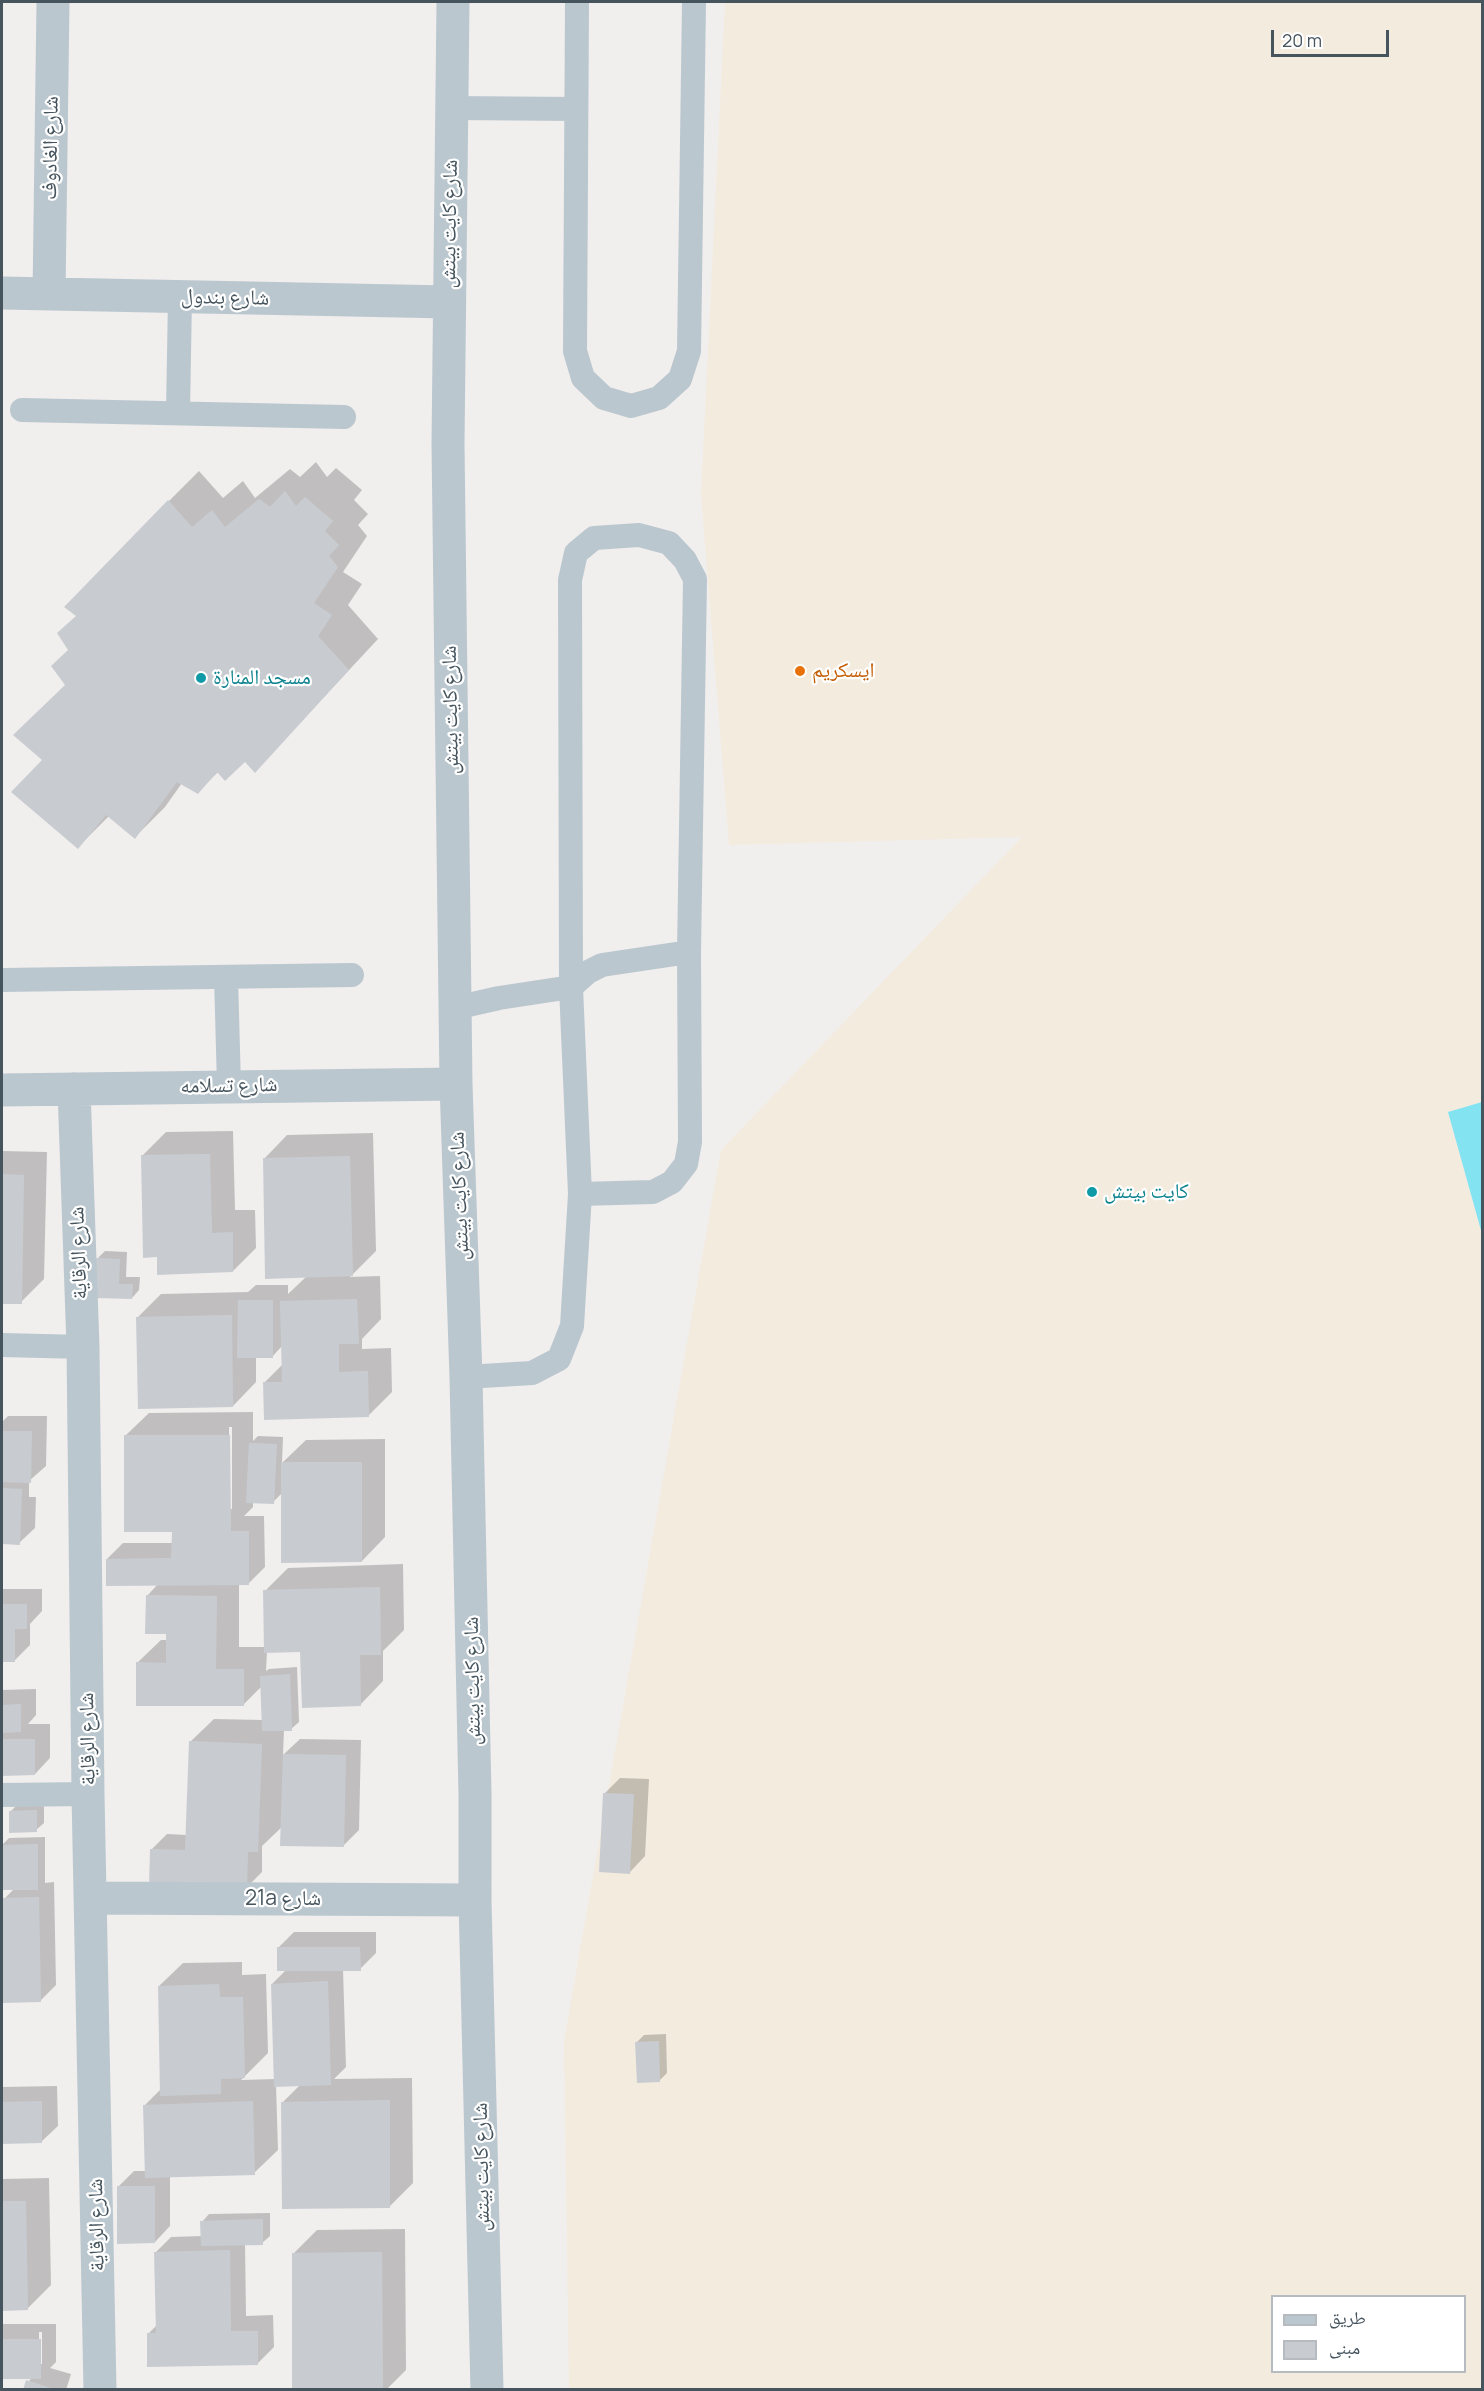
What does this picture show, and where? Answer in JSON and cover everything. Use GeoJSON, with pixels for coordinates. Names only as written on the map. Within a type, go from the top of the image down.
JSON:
{"type":"FeatureCollection","features":[{"type":"Feature","properties":{"kind":"street","name":"شارع الغادوف"},"geometry":{"type":"LineString","coordinates":[[49,294],[53,2]]}},
{"type":"Feature","properties":{"kind":"street","name":"شارع كايت بيتش"},"geometry":{"type":"LineString","coordinates":[[453,2],[448,443],[456,1084],[466,1377],[475,1782],[475,1900],[487,2390]]}},
{"type":"Feature","properties":{"kind":"street","name":"شارع بندول"},"geometry":{"type":"LineString","coordinates":[[2,293],[449,302]]}},
{"type":"Feature","properties":{"kind":"street","name":"شارع تسلامه"},"geometry":{"type":"LineString","coordinates":[[2,1090],[456,1084]]}},
{"type":"Feature","properties":{"kind":"street","name":"شارع الرقاية"},"geometry":{"type":"LineString","coordinates":[[74,1089],[83,1347],[88,1794],[100,2390]]}},
{"type":"Feature","properties":{"kind":"street","name":"21a شارع"},"geometry":{"type":"LineString","coordinates":[[90,1898],[475,1900]]}},
{"type":"Feature","properties":{"kind":"lane"},"geometry":{"type":"LineString","coordinates":[[577,2],[575,351],[583,378],[597,392],[604,398],[631,406],[659,398],[680,379],[689,351],[694,2]]}},
{"type":"Feature","properties":{"kind":"lane"},"geometry":{"type":"LineString","coordinates":[[452,108],[576,109]]}},
{"type":"Feature","properties":{"kind":"lane"},"geometry":{"type":"LineString","coordinates":[[178,413],[180,297]]}},
{"type":"Feature","properties":{"kind":"lane"},"geometry":{"type":"LineString","coordinates":[[22,410],[344,417]]}},
{"type":"Feature","properties":{"kind":"lane"},"geometry":{"type":"LineString","coordinates":[[466,1377],[532,1373],[559,1359],[572,1326],[580,1194],[571,987],[570,580],[576,552],[594,538],[639,535],[669,543],[685,560],[695,579],[690,1142],[686,1164],[672,1182],[653,1192],[580,1194]]}},
{"type":"Feature","properties":{"kind":"lane"},"geometry":{"type":"LineString","coordinates":[[455,1008],[499,998],[571,987],[588,972],[602,965],[690,952]]}},
{"type":"Feature","properties":{"kind":"lane"},"geometry":{"type":"LineString","coordinates":[[2,980],[352,975]]}},
{"type":"Feature","properties":{"kind":"lane"},"geometry":{"type":"LineString","coordinates":[[226,977],[229,1086]]}},
{"type":"Feature","properties":{"kind":"lane"},"geometry":{"type":"LineString","coordinates":[[2,1345],[83,1347]]}},
{"type":"Feature","properties":{"kind":"lane"},"geometry":{"type":"LineString","coordinates":[[2,1795],[88,1794]]}},
{"type":"Feature","properties":{"kind":"sand","name":"كايت بيتش"},"geometry":{"type":"Polygon","coordinates":[[[725,2],[1482,2],[1482,1102],[1448,1112],[1482,1234],[1482,2389],[569,2390],[564,2041],[721,1150],[1022,837],[729,845],[701,494],[725,2]]]}},
{"type":"Feature","properties":{"kind":"water"},"geometry":{"type":"Polygon","coordinates":[[[1482,1102],[1482,1234],[1448,1112],[1482,1102]]]}},
{"type":"Feature","properties":{"kind":"building","name":"مسجد المنارة"},"geometry":{"type":"Polygon","coordinates":[[[285,491],[296,506],[305,497],[333,521],[325,531],[339,545],[329,556],[338,567],[314,603],[332,615],[318,636],[349,670],[255,773],[245,762],[225,781],[217,772],[198,794],[177,782],[135,839],[106,815],[78,849],[11,792],[42,760],[13,735],[65,685],[51,666],[68,650],[57,633],[76,616],[64,607],[168,500],[192,527],[212,510],[225,527],[259,499],[270,507],[285,491]]]}},
{"type":"Feature","properties":{"kind":"building"},"geometry":{"type":"Polygon","coordinates":[[[210,1154],[212,1233],[233,1232],[233,1272],[157,1275],[157,1257],[143,1258],[141,1155],[210,1154]]]}},
{"type":"Feature","properties":{"kind":"building"},"geometry":{"type":"Polygon","coordinates":[[[350,1156],[353,1276],[265,1279],[263,1158],[350,1156]]]}},
{"type":"Feature","properties":{"kind":"building"},"geometry":{"type":"Polygon","coordinates":[[[2,1174],[24,1175],[22,1304],[2,1304],[2,1174]]]}},
{"type":"Feature","properties":{"kind":"building"},"geometry":{"type":"Polygon","coordinates":[[[96,1258],[120,1259],[119,1284],[133,1284],[132,1299],[94,1298],[96,1258]]]}},
{"type":"Feature","properties":{"kind":"building"},"geometry":{"type":"Polygon","coordinates":[[[357,1299],[359,1344],[339,1344],[339,1372],[368,1371],[369,1417],[264,1420],[263,1382],[282,1382],[280,1301],[357,1299]]]}},
{"type":"Feature","properties":{"kind":"building"},"geometry":{"type":"Polygon","coordinates":[[[238,1300],[273,1300],[273,1358],[237,1358],[238,1300]]]}},
{"type":"Feature","properties":{"kind":"building"},"geometry":{"type":"Polygon","coordinates":[[[232,1315],[233,1407],[138,1409],[136,1317],[232,1315]]]}},
{"type":"Feature","properties":{"kind":"building"},"geometry":{"type":"Polygon","coordinates":[[[2,1431],[32,1431],[31,1483],[2,1482],[2,1431]]]}},
{"type":"Feature","properties":{"kind":"building"},"geometry":{"type":"Polygon","coordinates":[[[124,1435],[230,1435],[231,1531],[249,1531],[249,1585],[106,1586],[106,1559],[171,1558],[172,1532],[124,1532],[124,1435]]]}},
{"type":"Feature","properties":{"kind":"building"},"geometry":{"type":"Polygon","coordinates":[[[249,1443],[277,1444],[274,1504],[246,1503],[249,1443]]]}},
{"type":"Feature","properties":{"kind":"building"},"geometry":{"type":"Polygon","coordinates":[[[281,1462],[362,1462],[362,1562],[281,1563],[281,1462]]]}},
{"type":"Feature","properties":{"kind":"building"},"geometry":{"type":"Polygon","coordinates":[[[2,1488],[22,1489],[20,1545],[2,1544],[2,1488]]]}},
{"type":"Feature","properties":{"kind":"building"},"geometry":{"type":"Polygon","coordinates":[[[380,1587],[381,1655],[360,1655],[361,1706],[302,1708],[300,1652],[264,1653],[263,1590],[380,1587]]]}},
{"type":"Feature","properties":{"kind":"building"},"geometry":{"type":"Polygon","coordinates":[[[146,1595],[217,1596],[216,1669],[244,1669],[244,1706],[136,1706],[136,1662],[166,1663],[166,1634],[145,1634],[146,1595]]]}},
{"type":"Feature","properties":{"kind":"building"},"geometry":{"type":"Polygon","coordinates":[[[2,1604],[27,1604],[27,1629],[15,1629],[15,1662],[2,1662],[2,1604]]]}},
{"type":"Feature","properties":{"kind":"building"},"geometry":{"type":"Polygon","coordinates":[[[290,1674],[292,1731],[262,1731],[260,1676],[290,1674]]]}},
{"type":"Feature","properties":{"kind":"building"},"geometry":{"type":"Polygon","coordinates":[[[21,1704],[21,1732],[2,1733],[2,1705],[21,1704]]]}},
{"type":"Feature","properties":{"kind":"building"},"geometry":{"type":"Polygon","coordinates":[[[2,1739],[35,1739],[35,1775],[2,1776],[2,1739]]]}},
{"type":"Feature","properties":{"kind":"building"},"geometry":{"type":"Polygon","coordinates":[[[189,1741],[262,1744],[258,1852],[248,1852],[247,1889],[149,1886],[150,1849],[185,1850],[189,1741]]]}},
{"type":"Feature","properties":{"kind":"building"},"geometry":{"type":"Polygon","coordinates":[[[283,1754],[346,1755],[344,1847],[280,1846],[283,1754]]]}},
{"type":"Feature","properties":{"kind":"building"},"geometry":{"type":"Polygon","coordinates":[[[603,1793],[634,1794],[630,1874],[599,1872],[603,1793]]]}},
{"type":"Feature","properties":{"kind":"building"},"geometry":{"type":"Polygon","coordinates":[[[37,1810],[37,1832],[9,1833],[9,1811],[37,1810]]]}},
{"type":"Feature","properties":{"kind":"building"},"geometry":{"type":"Polygon","coordinates":[[[38,1844],[38,1890],[2,1890],[2,1845],[38,1844]]]}},
{"type":"Feature","properties":{"kind":"building"},"geometry":{"type":"Polygon","coordinates":[[[39,1897],[41,2002],[3,2003],[2,1898],[39,1897]]]}},
{"type":"Feature","properties":{"kind":"building"},"geometry":{"type":"Polygon","coordinates":[[[277,1947],[360,1947],[361,1971],[277,1971],[277,1947]]]}},
{"type":"Feature","properties":{"kind":"building"},"geometry":{"type":"Polygon","coordinates":[[[328,1981],[331,2085],[274,2087],[271,1984],[328,1981]]]}},
{"type":"Feature","properties":{"kind":"building"},"geometry":{"type":"Polygon","coordinates":[[[219,1984],[220,1997],[243,1997],[245,2078],[221,2079],[221,2094],[160,2096],[158,1986],[219,1984]]]}},
{"type":"Feature","properties":{"kind":"building"},"geometry":{"type":"Polygon","coordinates":[[[659,2041],[660,2082],[637,2083],[635,2042],[659,2041]]]}},
{"type":"Feature","properties":{"kind":"building"},"geometry":{"type":"Polygon","coordinates":[[[390,2100],[390,2208],[282,2209],[281,2102],[390,2100]]]}},
{"type":"Feature","properties":{"kind":"building"},"geometry":{"type":"Polygon","coordinates":[[[42,2101],[42,2143],[2,2144],[2,2102],[42,2101]]]}},
{"type":"Feature","properties":{"kind":"building"},"geometry":{"type":"Polygon","coordinates":[[[253,2101],[255,2175],[145,2178],[143,2105],[253,2101]]]}},
{"type":"Feature","properties":{"kind":"building"},"geometry":{"type":"Polygon","coordinates":[[[117,2186],[155,2186],[155,2243],[117,2244],[117,2186]]]}},
{"type":"Feature","properties":{"kind":"building"},"geometry":{"type":"Polygon","coordinates":[[[2,2201],[26,2201],[28,2310],[2,2311],[2,2201]]]}},
{"type":"Feature","properties":{"kind":"building"},"geometry":{"type":"Polygon","coordinates":[[[263,2219],[263,2245],[201,2246],[200,2221],[263,2219]]]}},
{"type":"Feature","properties":{"kind":"building"},"geometry":{"type":"Polygon","coordinates":[[[230,2250],[231,2331],[258,2331],[258,2365],[147,2367],[147,2333],[156,2333],[154,2252],[230,2250]]]}},
{"type":"Feature","properties":{"kind":"building"},"geometry":{"type":"Polygon","coordinates":[[[382,2252],[383,2390],[292,2390],[292,2253],[382,2252]]]}},
{"type":"Feature","properties":{"kind":"building"},"geometry":{"type":"Polygon","coordinates":[[[2,2339],[41,2339],[41,2379],[2,2379],[2,2339]]]}},
{"type":"Feature","properties":{"kind":"building"},"geometry":{"type":"Polygon","coordinates":[[[26,2380],[54,2389],[54,2390],[23,2390],[26,2380]]]}},
{"type":"Feature","properties":{"kind":"place","name":"ايسكريم"},"geometry":{"type":"Point","coordinates":[800,671]}},
{"type":"Feature","properties":{"kind":"place","name":"مسجد المنارة"},"geometry":{"type":"Point","coordinates":[201,678]}},
{"type":"Feature","properties":{"kind":"place","name":"كايت بيتش"},"geometry":{"type":"Point","coordinates":[1092,1192]}}]}
